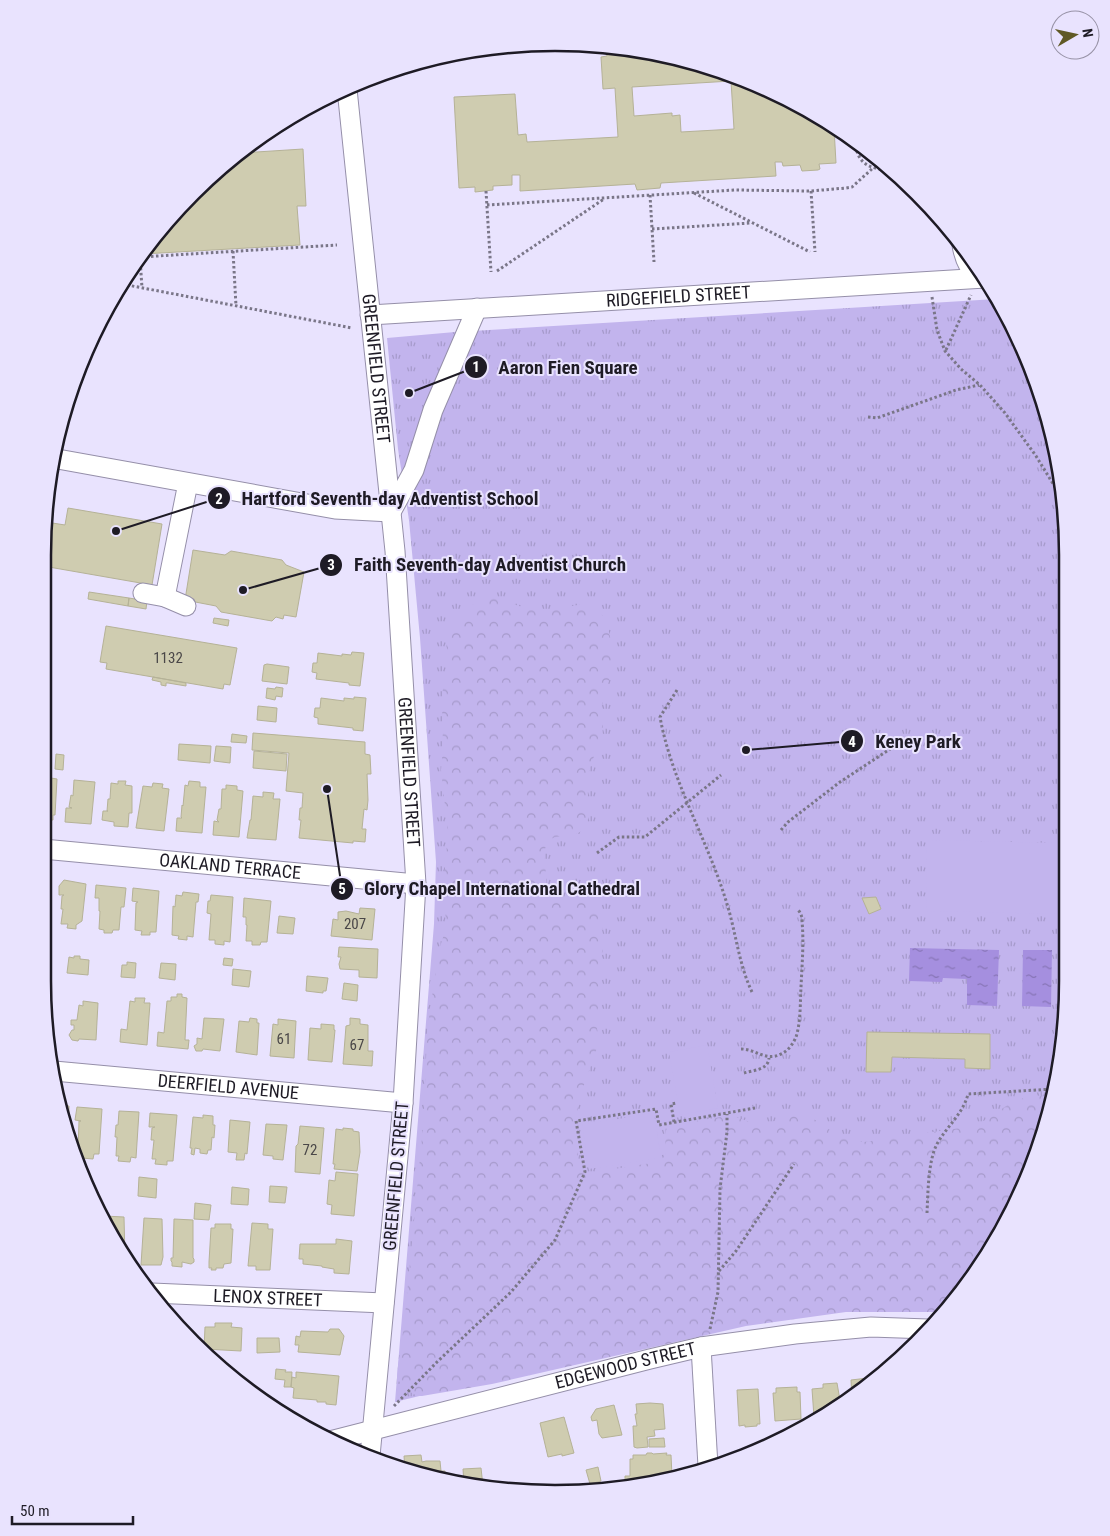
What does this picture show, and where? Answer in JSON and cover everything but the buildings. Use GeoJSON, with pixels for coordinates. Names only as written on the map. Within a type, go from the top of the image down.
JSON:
{"type":"FeatureCollection","features":[{"type":"Feature","properties":{"kind":"street","name":"GREENFIELD STREET"},"geometry":{"type":"LineString","coordinates":[[348,96],[395,551],[416,884],[403,1103],[371,1449]]}},
{"type":"Feature","properties":{"kind":"street","name":"RIDGEFIELD STREET"},"geometry":{"type":"LineString","coordinates":[[370,315],[975,277]]}},
{"type":"Feature","properties":{"kind":"street"},"geometry":{"type":"LineString","coordinates":[[61,460],[335,509],[391,512],[414,470],[433,410],[477,308]]}},
{"type":"Feature","properties":{"kind":"street"},"geometry":{"type":"LineString","coordinates":[[165,597],[188,483]]}},
{"type":"Feature","properties":{"kind":"street"},"geometry":{"type":"LineString","coordinates":[[143,593],[165,597],[186,606]]}},
{"type":"Feature","properties":{"kind":"street","name":"OAKLAND TERRACE"},"geometry":{"type":"LineString","coordinates":[[51,850],[416,884]]}},
{"type":"Feature","properties":{"kind":"street","name":"DEERFIELD AVENUE"},"geometry":{"type":"LineString","coordinates":[[60,1072],[403,1103]]}},
{"type":"Feature","properties":{"kind":"street","name":"LENOX STREET"},"geometry":{"type":"LineString","coordinates":[[159,1292],[384,1303]]}},
{"type":"Feature","properties":{"kind":"street","name":"EDGEWOOD STREET"},"geometry":{"type":"LineString","coordinates":[[343,1438],[650,1359],[704,1347],[871,1326],[919,1329]]}},
{"type":"Feature","properties":{"kind":"street"},"geometry":{"type":"LineString","coordinates":[[704,1347],[708,1461]]}},
{"type":"Feature","properties":{"kind":"path"},"geometry":{"type":"LineString","coordinates":[[858,152],[859,158],[873,168],[878,169]]}},
{"type":"Feature","properties":{"kind":"path"},"geometry":{"type":"LineString","coordinates":[[487,205],[735,190],[811,191],[852,187],[873,168]]}},
{"type":"Feature","properties":{"kind":"path"},"geometry":{"type":"LineString","coordinates":[[486,191],[491,272]]}},
{"type":"Feature","properties":{"kind":"path"},"geometry":{"type":"LineString","coordinates":[[811,191],[815,252]]}},
{"type":"Feature","properties":{"kind":"path"},"geometry":{"type":"LineString","coordinates":[[694,193],[810,252]]}},
{"type":"Feature","properties":{"kind":"path"},"geometry":{"type":"LineString","coordinates":[[650,195],[654,262]]}},
{"type":"Feature","properties":{"kind":"path"},"geometry":{"type":"LineString","coordinates":[[497,271],[606,198]]}},
{"type":"Feature","properties":{"kind":"path"},"geometry":{"type":"LineString","coordinates":[[652,230],[753,223]]}},
{"type":"Feature","properties":{"kind":"path"},"geometry":{"type":"LineString","coordinates":[[148,257],[337,245]]}},
{"type":"Feature","properties":{"kind":"path"},"geometry":{"type":"LineString","coordinates":[[233,251],[236,306]]}},
{"type":"Feature","properties":{"kind":"path"},"geometry":{"type":"LineString","coordinates":[[141,267],[142,288]]}},
{"type":"Feature","properties":{"kind":"path"},"geometry":{"type":"LineString","coordinates":[[930,281],[937,330],[945,351],[961,369],[980,385],[1005,413],[1036,456],[1053,484]]}},
{"type":"Feature","properties":{"kind":"path"},"geometry":{"type":"LineString","coordinates":[[945,351],[979,283]]}},
{"type":"Feature","properties":{"kind":"path"},"geometry":{"type":"LineString","coordinates":[[130,286],[352,328]]}},
{"type":"Feature","properties":{"kind":"path"},"geometry":{"type":"LineString","coordinates":[[868,418],[877,418],[956,390],[980,385]]}},
{"type":"Feature","properties":{"kind":"path"},"geometry":{"type":"LineString","coordinates":[[677,690],[660,718],[673,768],[706,843],[727,904],[746,978],[752,992]]}},
{"type":"Feature","properties":{"kind":"path"},"geometry":{"type":"LineString","coordinates":[[781,830],[788,822],[840,782],[890,749],[894,744]]}},
{"type":"Feature","properties":{"kind":"path"},"geometry":{"type":"LineString","coordinates":[[597,853],[619,837],[645,837],[721,775]]}},
{"type":"Feature","properties":{"kind":"path"},"geometry":{"type":"LineString","coordinates":[[741,1049],[747,1049],[769,1058],[781,1055],[789,1049],[796,1037],[800,1019],[802,920],[798,910]]}},
{"type":"Feature","properties":{"kind":"path"},"geometry":{"type":"LineString","coordinates":[[744,1073],[765,1067],[769,1058]]}},
{"type":"Feature","properties":{"kind":"path"},"geometry":{"type":"LineString","coordinates":[[926,1213],[936,1145],[958,1116],[966,1103],[968,1094],[1047,1089]]}},
{"type":"Feature","properties":{"kind":"path"},"geometry":{"type":"LineString","coordinates":[[674,1122],[671,1104],[676,1104]]}},
{"type":"Feature","properties":{"kind":"path"},"geometry":{"type":"LineString","coordinates":[[391,1410],[437,1362],[511,1292],[555,1240],[584,1172],[576,1121],[656,1109],[659,1124],[755,1108]]}},
{"type":"Feature","properties":{"kind":"path"},"geometry":{"type":"LineString","coordinates":[[704,1347],[718,1292],[720,1189],[728,1132],[726,1114]]}},
{"type":"Feature","properties":{"kind":"path"},"geometry":{"type":"LineString","coordinates":[[718,1272],[736,1251],[794,1164]]}},
{"type":"Feature","properties":{"kind":"green space"},"geometry":{"type":"Polygon","coordinates":[[[989,299],[1007,332],[1032,393],[1042,425],[1049,457],[1058,522],[1058,1014],[1049,1079],[1032,1143],[1007,1204],[974,1261],[950,1295],[696,1328],[395,1402],[434,924],[436,862],[420,638],[409,520],[398,449],[387,338],[455,332],[989,299]]]}},
{"type":"Feature","properties":{"kind":"green space"},"geometry":{"type":"Polygon","coordinates":[[[494,596],[519,606],[545,611],[577,605],[590,606],[599,611],[605,619],[612,647],[612,668],[602,706],[602,736],[588,776],[588,819],[580,832],[551,839],[547,845],[545,855],[548,896],[558,902],[586,901],[591,903],[599,914],[602,925],[603,948],[600,966],[597,1028],[599,1042],[577,1105],[579,1123],[576,1146],[580,1166],[583,1171],[588,1173],[658,1162],[665,1155],[665,1135],[669,1125],[728,1116],[761,1123],[772,1122],[794,1115],[807,1115],[827,1127],[836,1137],[864,1142],[974,1126],[1016,1101],[1033,1096],[1045,1096],[1032,1143],[1007,1204],[974,1261],[935,1312],[846,1312],[746,1326],[492,1384],[422,1396],[417,1396],[402,1387],[397,1377],[404,1326],[424,1116],[427,1031],[439,950],[446,928],[444,880],[448,832],[441,770],[443,688],[450,668],[446,644],[449,633],[455,623],[472,605],[481,599],[494,596]]]}},
{"type":"Feature","properties":{"kind":"green space"},"geometry":{"type":"Polygon","coordinates":[[[927,840],[1059,843],[1059,914],[926,911],[927,840]]]}},
{"type":"Feature","properties":{"kind":"green space"},"geometry":{"type":"Polygon","coordinates":[[[707,1045],[718,1108],[680,1115],[669,1052],[707,1045]]]}},
{"type":"Feature","properties":{"kind":"green space"},"geometry":{"type":"Polygon","coordinates":[[[654,1113],[661,1157],[589,1169],[582,1125],[654,1113]]]}},
{"type":"Feature","properties":{"kind":"water"},"geometry":{"type":"Polygon","coordinates":[[[910,948],[999,950],[997,1006],[967,1005],[967,979],[943,978],[942,982],[909,981],[910,948]]]}},
{"type":"Feature","properties":{"kind":"water"},"geometry":{"type":"Polygon","coordinates":[[[1023,950],[1052,950],[1051,1007],[1022,1006],[1023,950]]]}},
{"type":"Feature","properties":{"kind":"place","name":"Aaron Fien Square"},"geometry":{"type":"Point","coordinates":[409,393]}},
{"type":"Feature","properties":{"kind":"place","name":"Hartford Seventh-day Adventist School"},"geometry":{"type":"Point","coordinates":[116,531]}},
{"type":"Feature","properties":{"kind":"place","name":"Faith Seventh-day Adventist Church"},"geometry":{"type":"Point","coordinates":[243,590]}},
{"type":"Feature","properties":{"kind":"place","name":"Keney Park"},"geometry":{"type":"Point","coordinates":[746,750]}},
{"type":"Feature","properties":{"kind":"place","name":"Glory Chapel International Cathedral"},"geometry":{"type":"Point","coordinates":[327,789]}}]}
